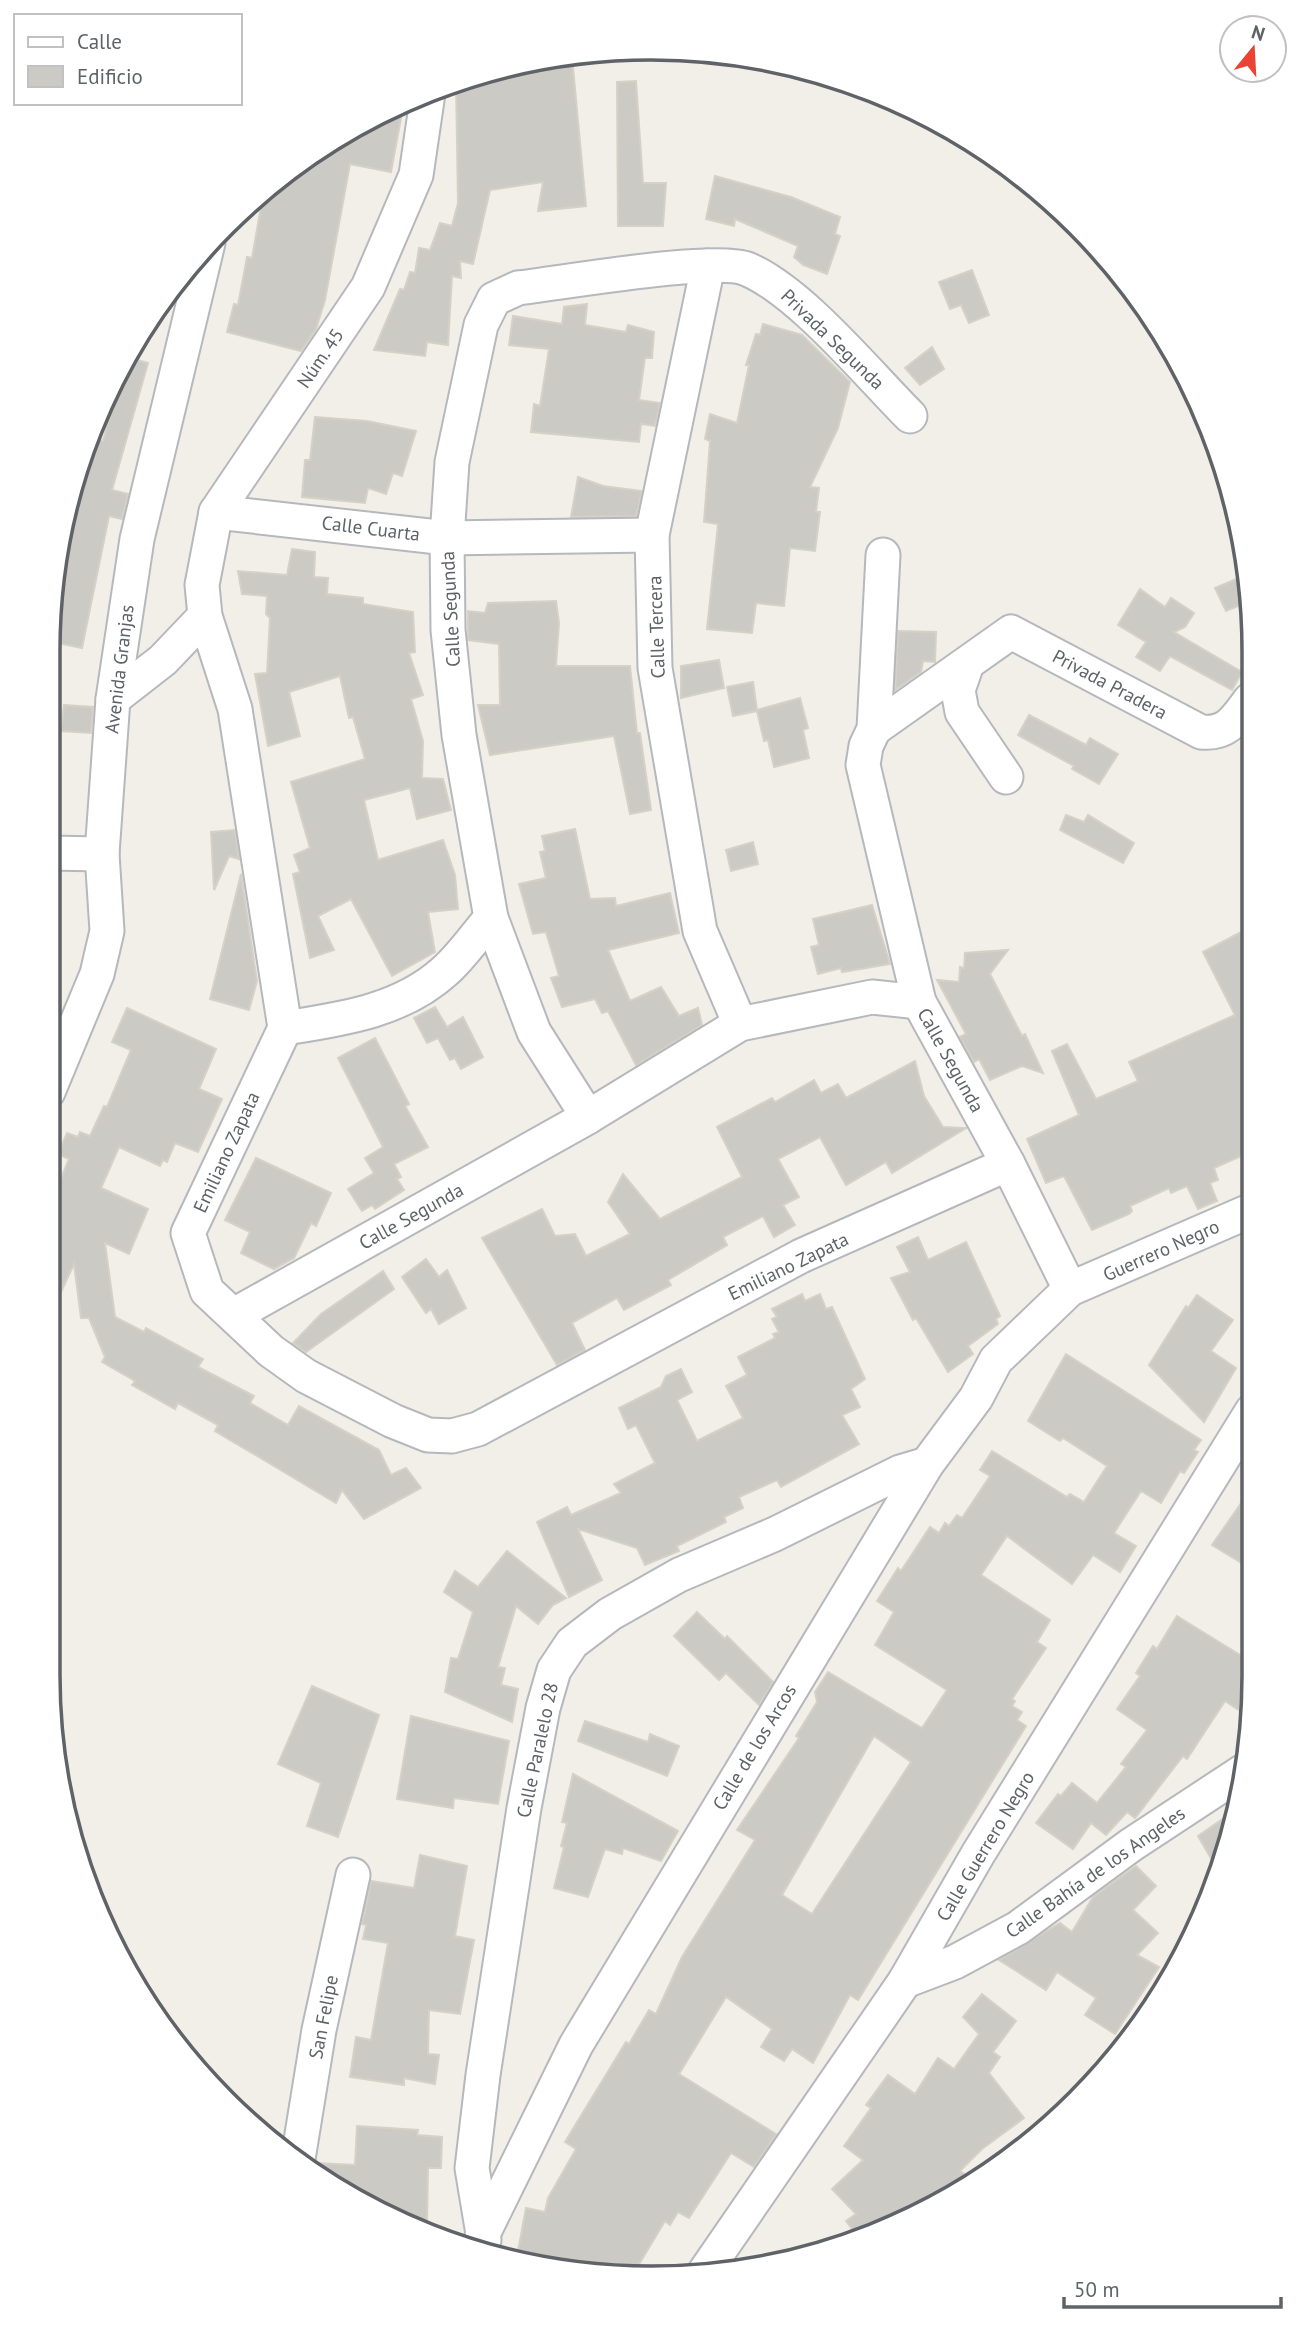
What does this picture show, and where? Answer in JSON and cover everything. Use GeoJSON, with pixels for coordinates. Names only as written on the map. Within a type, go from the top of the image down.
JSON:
{"type":"FeatureCollection","features":[{"type":"Feature","properties":{"kind":"street","name":"Núm. 45"},"geometry":{"type":"LineString","coordinates":[[205,616],[202,585],[216,512],[368,287],[416,175],[426,104]]}},
{"type":"Feature","properties":{"kind":"street","name":"Avenida Granjas"},"geometry":{"type":"LineString","coordinates":[[60,1063],[97,974],[107,931],[102,855],[113,699],[137,539],[203,265]]}},
{"type":"Feature","properties":{"kind":"street","name":"Privada Segunda"},"geometry":{"type":"LineString","coordinates":[[708,266],[745,268],[783,289],[910,416]]}},
{"type":"Feature","properties":{"kind":"street","name":"Calle Tercera"},"geometry":{"type":"LineString","coordinates":[[708,266],[652,535],[655,668],[700,932],[740,1024]]}},
{"type":"Feature","properties":{"kind":"street","name":"Calle Segunda"},"geometry":{"type":"LineString","coordinates":[[589,1117],[534,1032],[491,918],[459,735],[448,630],[447,538],[452,462],[481,325],[494,299],[518,288],[708,266]]}},
{"type":"Feature","properties":{"kind":"street","name":"Calle Cuarta"},"geometry":{"type":"LineString","coordinates":[[216,512],[447,538],[652,535]]}},
{"type":"Feature","properties":{"kind":"street"},"geometry":{"type":"LineString","coordinates":[[883,555],[874,730],[866,746],[863,765],[919,1002]]}},
{"type":"Feature","properties":{"kind":"street"},"geometry":{"type":"LineString","coordinates":[[113,699],[163,660],[205,616],[235,709],[285,1028],[373,1011],[410,998],[446,971],[491,918]]}},
{"type":"Feature","properties":{"kind":"street","name":"Privada Pradera"},"geometry":{"type":"LineString","coordinates":[[874,730],[1011,632],[1201,732],[1217,734],[1231,726],[1242,711]]}},
{"type":"Feature","properties":{"kind":"street"},"geometry":{"type":"LineString","coordinates":[[967,664],[958,690],[962,712],[1006,777]]}},
{"type":"Feature","properties":{"kind":"street"},"geometry":{"type":"LineString","coordinates":[[60,853],[102,855]]}},
{"type":"Feature","properties":{"kind":"street","name":"Calle Segunda"},"geometry":{"type":"LineString","coordinates":[[234,1315],[589,1117],[740,1024],[872,997],[919,1002],[1008,1164],[1070,1289]]}},
{"type":"Feature","properties":{"kind":"street","name":"Emiliano Zapata"},"geometry":{"type":"LineString","coordinates":[[285,1028],[188,1233],[207,1291],[271,1351],[306,1376],[393,1421],[429,1435],[452,1436],[478,1429],[801,1256],[1008,1164]]}},
{"type":"Feature","properties":{"kind":"street","name":"Guerrero Negro"},"geometry":{"type":"LineString","coordinates":[[1070,1289],[1242,1214]]}},
{"type":"Feature","properties":{"kind":"street","name":"Calle de los Arcos"},"geometry":{"type":"LineString","coordinates":[[488,2242],[576,2045],[927,1464],[976,1398],[996,1360],[1070,1289]]}},
{"type":"Feature","properties":{"kind":"street","name":"Calle Guerrero Negro"},"geometry":{"type":"LineString","coordinates":[[712,2262],[905,1981],[978,1854],[1242,1427]]}},
{"type":"Feature","properties":{"kind":"street","name":"Calle Paralelo 28"},"geometry":{"type":"LineString","coordinates":[[485,2241],[472,2168],[483,2075],[524,1808],[543,1708],[554,1670],[572,1643],[610,1614],[679,1575],[775,1534],[900,1472],[927,1464]]}},
{"type":"Feature","properties":{"kind":"street","name":"Calle Bahía de los Angeles"},"geometry":{"type":"LineString","coordinates":[[905,1981],[955,1962],[1018,1927],[1131,1845],[1233,1778]]}},
{"type":"Feature","properties":{"kind":"street","name":"San Felipe"},"geometry":{"type":"LineString","coordinates":[[300,2149],[318,2030],[353,1875]]}},
{"type":"Feature","properties":{"kind":"building"},"geometry":{"type":"Polygon","coordinates":[[[573,65],[586,206],[538,211],[543,182],[490,190],[473,264],[460,261],[461,278],[452,276],[448,345],[427,342],[425,356],[374,350],[400,289],[404,290],[410,272],[415,273],[419,248],[430,250],[440,223],[452,226],[458,203],[456,93],[498,80],[573,65]]]}},
{"type":"Feature","properties":{"kind":"building"},"geometry":{"type":"Polygon","coordinates":[[[636,81],[643,183],[666,183],[663,226],[618,226],[617,82],[636,81]]]}},
{"type":"Feature","properties":{"kind":"building"},"geometry":{"type":"Polygon","coordinates":[[[402,115],[391,172],[350,164],[325,300],[316,329],[301,351],[227,332],[234,304],[238,305],[247,257],[252,258],[261,206],[322,159],[402,115]]]}},
{"type":"Feature","properties":{"kind":"building"},"geometry":{"type":"Polygon","coordinates":[[[715,176],[791,197],[840,217],[835,234],[840,236],[827,274],[803,265],[794,257],[798,246],[735,219],[734,226],[706,219],[715,176]]]}},
{"type":"Feature","properties":{"kind":"building"},"geometry":{"type":"Polygon","coordinates":[[[972,270],[989,315],[969,323],[961,305],[950,309],[939,282],[972,270]]]}},
{"type":"Feature","properties":{"kind":"building"},"geometry":{"type":"Polygon","coordinates":[[[587,304],[585,325],[626,332],[628,325],[654,332],[652,358],[645,358],[639,400],[660,403],[655,426],[641,424],[639,442],[531,432],[534,404],[540,406],[549,349],[509,345],[513,316],[562,324],[564,307],[587,304]]]}},
{"type":"Feature","properties":{"kind":"building"},"geometry":{"type":"Polygon","coordinates":[[[763,324],[802,335],[850,382],[838,428],[810,487],[819,488],[816,512],[820,512],[815,551],[790,548],[784,606],[756,603],[752,633],[707,629],[718,524],[704,522],[710,441],[705,439],[710,414],[737,423],[749,365],[746,365],[756,334],[760,335],[763,324]]]}},
{"type":"Feature","properties":{"kind":"building"},"geometry":{"type":"Polygon","coordinates":[[[932,347],[944,369],[920,385],[905,368],[932,347]]]}},
{"type":"Feature","properties":{"kind":"building"},"geometry":{"type":"Polygon","coordinates":[[[136,360],[148,363],[112,490],[128,494],[122,519],[109,516],[82,648],[60,644],[61,612],[71,536],[80,498],[99,440],[103,441],[112,408],[136,360]]]}},
{"type":"Feature","properties":{"kind":"building"},"geometry":{"type":"Polygon","coordinates":[[[315,417],[367,421],[416,431],[402,476],[393,473],[386,494],[368,488],[365,503],[302,497],[305,460],[310,460],[315,417]]]}},
{"type":"Feature","properties":{"kind":"building"},"geometry":{"type":"Polygon","coordinates":[[[578,477],[603,486],[642,491],[636,516],[571,517],[578,477]]]}},
{"type":"Feature","properties":{"kind":"building"},"geometry":{"type":"Polygon","coordinates":[[[292,549],[315,552],[314,577],[328,578],[327,594],[363,598],[363,604],[413,612],[415,652],[409,653],[423,695],[411,699],[423,741],[422,778],[443,779],[451,810],[417,819],[410,788],[364,800],[378,860],[443,840],[455,875],[458,909],[428,912],[435,952],[392,976],[351,899],[318,916],[334,950],[310,958],[293,874],[300,872],[294,855],[310,848],[291,782],[365,759],[353,717],[349,718],[340,676],[289,692],[300,736],[268,746],[255,674],[267,673],[270,618],[266,614],[267,596],[242,594],[238,571],[287,575],[292,549]]]}},
{"type":"Feature","properties":{"kind":"building"},"geometry":{"type":"Polygon","coordinates":[[[1237,578],[1240,605],[1226,611],[1215,588],[1237,578]]]}},
{"type":"Feature","properties":{"kind":"building"},"geometry":{"type":"Polygon","coordinates":[[[1140,589],[1165,607],[1171,598],[1194,613],[1185,627],[1174,632],[1242,672],[1232,690],[1170,656],[1160,671],[1136,657],[1146,642],[1118,625],[1140,589]]]}},
{"type":"Feature","properties":{"kind":"building"},"geometry":{"type":"Polygon","coordinates":[[[556,601],[559,623],[556,666],[630,666],[637,733],[640,733],[651,810],[630,814],[614,736],[490,755],[478,705],[500,705],[499,644],[468,640],[468,611],[485,613],[488,603],[556,601]]]}},
{"type":"Feature","properties":{"kind":"building"},"geometry":{"type":"Polygon","coordinates":[[[898,631],[936,632],[935,662],[923,661],[921,672],[895,690],[898,631]]]}},
{"type":"Feature","properties":{"kind":"building"},"geometry":{"type":"Polygon","coordinates":[[[719,660],[724,688],[681,698],[681,666],[719,660]]]}},
{"type":"Feature","properties":{"kind":"building"},"geometry":{"type":"Polygon","coordinates":[[[753,682],[757,710],[800,698],[808,728],[803,730],[809,758],[774,767],[768,740],[764,741],[757,711],[733,716],[727,687],[753,682]]]}},
{"type":"Feature","properties":{"kind":"building"},"geometry":{"type":"Polygon","coordinates":[[[64,705],[93,707],[91,733],[61,731],[64,705]]]}},
{"type":"Feature","properties":{"kind":"building"},"geometry":{"type":"Polygon","coordinates":[[[1029,715],[1086,745],[1090,738],[1118,754],[1099,784],[1072,769],[1074,766],[1018,735],[1029,715]]]}},
{"type":"Feature","properties":{"kind":"building"},"geometry":{"type":"Polygon","coordinates":[[[1066,815],[1084,822],[1088,815],[1134,843],[1123,863],[1060,830],[1066,815]]]}},
{"type":"Feature","properties":{"kind":"building"},"geometry":{"type":"Polygon","coordinates":[[[575,829],[590,899],[615,898],[616,906],[670,893],[679,933],[608,950],[630,1001],[661,987],[679,1016],[698,1008],[702,1025],[636,1065],[608,1011],[602,1013],[595,999],[562,1007],[551,978],[559,976],[546,932],[533,934],[519,884],[546,878],[540,852],[545,851],[542,836],[575,829]]]}},
{"type":"Feature","properties":{"kind":"building"},"geometry":{"type":"Polygon","coordinates":[[[235,830],[239,859],[229,856],[214,890],[211,832],[235,830]]]}},
{"type":"Feature","properties":{"kind":"building"},"geometry":{"type":"Polygon","coordinates":[[[753,842],[758,864],[731,871],[726,850],[753,842]]]}},
{"type":"Feature","properties":{"kind":"building"},"geometry":{"type":"Polygon","coordinates":[[[241,874],[257,981],[249,1010],[210,999],[241,874]]]}},
{"type":"Feature","properties":{"kind":"building"},"geometry":{"type":"Polygon","coordinates":[[[872,905],[890,964],[842,972],[841,968],[818,974],[811,947],[819,945],[813,919],[872,905]]]}},
{"type":"Feature","properties":{"kind":"building"},"geometry":{"type":"Polygon","coordinates":[[[1242,932],[1242,1155],[1214,1168],[1218,1180],[1210,1183],[1217,1201],[1198,1209],[1187,1186],[1171,1193],[1169,1188],[1130,1206],[1132,1211],[1129,1214],[1092,1230],[1064,1176],[1046,1183],[1027,1139],[1079,1115],[1052,1051],[1067,1044],[1096,1099],[1138,1081],[1129,1062],[1235,1015],[1203,952],[1242,932]]]}},
{"type":"Feature","properties":{"kind":"building"},"geometry":{"type":"Polygon","coordinates":[[[1008,950],[990,974],[1022,1036],[1025,1034],[1043,1073],[1022,1066],[990,1080],[979,1059],[974,1062],[960,1037],[966,1034],[937,980],[959,982],[965,953],[1008,950]]]}},
{"type":"Feature","properties":{"kind":"building"},"geometry":{"type":"Polygon","coordinates":[[[435,1007],[447,1027],[463,1017],[483,1057],[461,1069],[455,1058],[450,1060],[438,1038],[427,1043],[414,1018],[435,1007]]]}},
{"type":"Feature","properties":{"kind":"building"},"geometry":{"type":"Polygon","coordinates":[[[127,1008],[216,1049],[199,1089],[222,1099],[198,1152],[175,1143],[167,1162],[163,1160],[160,1166],[119,1147],[101,1188],[148,1209],[129,1254],[105,1243],[115,1317],[144,1332],[146,1328],[203,1359],[198,1367],[254,1396],[250,1403],[288,1425],[299,1406],[379,1450],[391,1475],[406,1468],[421,1488],[364,1519],[342,1490],[336,1503],[215,1431],[218,1425],[178,1403],[175,1409],[132,1385],[135,1381],[102,1362],[105,1357],[89,1318],[81,1318],[74,1264],[60,1294],[60,1181],[69,1159],[60,1155],[60,1149],[67,1133],[78,1137],[80,1132],[90,1136],[104,1106],[107,1107],[131,1050],[112,1042],[127,1008]]]}},
{"type":"Feature","properties":{"kind":"building"},"geometry":{"type":"Polygon","coordinates":[[[375,1038],[409,1104],[405,1106],[428,1147],[394,1164],[401,1177],[397,1179],[404,1190],[375,1209],[372,1205],[362,1211],[348,1189],[374,1173],[365,1158],[383,1147],[338,1058],[375,1038]]]}},
{"type":"Feature","properties":{"kind":"building"},"geometry":{"type":"Polygon","coordinates":[[[915,1061],[924,1096],[943,1127],[966,1128],[892,1173],[886,1162],[846,1185],[820,1137],[778,1159],[799,1197],[783,1205],[795,1225],[774,1237],[763,1216],[723,1237],[727,1245],[668,1280],[671,1285],[624,1310],[617,1298],[572,1323],[585,1350],[557,1365],[482,1238],[542,1209],[555,1236],[575,1234],[586,1256],[630,1234],[608,1202],[623,1174],[660,1219],[742,1177],[717,1127],[772,1098],[775,1102],[814,1080],[821,1093],[838,1084],[846,1098],[915,1061]]]}},
{"type":"Feature","properties":{"kind":"building"},"geometry":{"type":"Polygon","coordinates":[[[256,1158],[331,1193],[316,1226],[311,1223],[294,1258],[274,1269],[241,1253],[250,1232],[225,1220],[256,1158]]]}},
{"type":"Feature","properties":{"kind":"building"},"geometry":{"type":"Polygon","coordinates":[[[918,1237],[928,1260],[966,1242],[1000,1316],[996,1319],[998,1324],[968,1346],[973,1354],[948,1372],[916,1318],[913,1320],[891,1278],[910,1272],[897,1247],[918,1237]]]}},
{"type":"Feature","properties":{"kind":"building"},"geometry":{"type":"Polygon","coordinates":[[[426,1259],[439,1277],[447,1270],[466,1308],[439,1324],[431,1309],[426,1313],[402,1277],[426,1259]]]}},
{"type":"Feature","properties":{"kind":"building"},"geometry":{"type":"Polygon","coordinates":[[[383,1271],[394,1289],[306,1352],[293,1343],[321,1314],[383,1271]]]}},
{"type":"Feature","properties":{"kind":"building"},"geometry":{"type":"Polygon","coordinates":[[[802,1294],[805,1301],[820,1294],[826,1309],[832,1307],[865,1379],[851,1389],[860,1407],[842,1415],[859,1444],[781,1487],[777,1480],[739,1497],[743,1508],[724,1517],[726,1522],[677,1546],[679,1551],[645,1565],[637,1548],[578,1529],[602,1580],[569,1597],[537,1522],[567,1507],[571,1515],[621,1493],[614,1484],[655,1463],[636,1425],[628,1429],[619,1408],[661,1387],[666,1376],[681,1369],[692,1392],[677,1400],[697,1441],[743,1418],[726,1386],[747,1375],[738,1357],[775,1338],[773,1334],[779,1332],[772,1319],[777,1317],[772,1309],[802,1294]]]}},
{"type":"Feature","properties":{"kind":"building"},"geometry":{"type":"Polygon","coordinates":[[[1197,1295],[1233,1320],[1211,1351],[1236,1368],[1204,1422],[1149,1365],[1186,1306],[1188,1308],[1197,1295]]]}},
{"type":"Feature","properties":{"kind":"building"},"geometry":{"type":"Polygon","coordinates":[[[1066,1354],[1201,1440],[1194,1450],[1198,1452],[1184,1473],[1180,1471],[1161,1503],[1141,1491],[1114,1533],[1136,1546],[1120,1572],[1093,1555],[1072,1584],[1007,1536],[981,1575],[1050,1620],[1037,1642],[1046,1648],[1012,1699],[1015,1701],[1012,1706],[1022,1712],[1017,1720],[1026,1726],[858,2000],[850,1995],[813,2063],[792,2049],[784,2061],[761,2047],[772,2029],[726,1997],[679,2074],[776,2134],[754,2167],[731,2153],[689,2218],[678,2212],[670,2225],[665,2221],[638,2265],[574,2260],[518,2250],[526,2208],[545,2212],[548,2198],[576,2149],[565,2142],[626,2042],[629,2044],[649,2010],[656,2014],[682,1957],[755,1840],[737,1830],[799,1738],[796,1736],[817,1702],[815,1692],[828,1672],[922,1728],[947,1690],[875,1645],[894,1612],[877,1601],[898,1568],[901,1571],[930,1527],[939,1533],[945,1523],[949,1526],[957,1515],[962,1518],[990,1476],[980,1470],[992,1451],[1067,1497],[1070,1494],[1084,1502],[1107,1466],[1063,1438],[1060,1441],[1028,1421],[1066,1354]],[[874,1736],[782,1895],[812,1914],[911,1762],[874,1736]]]}},
{"type":"Feature","properties":{"kind":"building"},"geometry":{"type":"Polygon","coordinates":[[[1242,1502],[1242,1563],[1212,1545],[1242,1502]]]}},
{"type":"Feature","properties":{"kind":"building"},"geometry":{"type":"Polygon","coordinates":[[[507,1551],[566,1598],[553,1605],[538,1624],[516,1606],[498,1667],[505,1668],[501,1685],[518,1689],[512,1722],[445,1692],[451,1658],[458,1659],[473,1612],[444,1592],[455,1571],[478,1587],[507,1551]]]}},
{"type":"Feature","properties":{"kind":"building"},"geometry":{"type":"Polygon","coordinates":[[[697,1612],[725,1639],[727,1636],[773,1682],[759,1705],[726,1673],[719,1680],[674,1636],[697,1612]]]}},
{"type":"Feature","properties":{"kind":"building"},"geometry":{"type":"Polygon","coordinates":[[[1177,1616],[1242,1656],[1241,1712],[1225,1701],[1187,1759],[1183,1756],[1135,1818],[1127,1812],[1106,1835],[1091,1823],[1073,1849],[1036,1823],[1058,1794],[1061,1796],[1072,1783],[1097,1803],[1126,1767],[1121,1764],[1147,1730],[1117,1709],[1140,1676],[1136,1673],[1153,1646],[1157,1649],[1177,1616]]]}},
{"type":"Feature","properties":{"kind":"building"},"geometry":{"type":"Polygon","coordinates":[[[312,1686],[379,1715],[338,1837],[307,1826],[321,1783],[278,1764],[312,1686]]]}},
{"type":"Feature","properties":{"kind":"building"},"geometry":{"type":"Polygon","coordinates":[[[411,1716],[509,1741],[498,1804],[454,1798],[453,1808],[397,1799],[411,1716]]]}},
{"type":"Feature","properties":{"kind":"building"},"geometry":{"type":"Polygon","coordinates":[[[585,1721],[648,1742],[650,1734],[679,1746],[667,1776],[578,1741],[585,1721]]]}},
{"type":"Feature","properties":{"kind":"building"},"geometry":{"type":"Polygon","coordinates":[[[573,1774],[678,1831],[661,1861],[623,1848],[622,1854],[605,1849],[588,1897],[554,1888],[564,1847],[561,1846],[567,1823],[562,1822],[573,1774]]]}},
{"type":"Feature","properties":{"kind":"building"},"geometry":{"type":"Polygon","coordinates":[[[1224,1818],[1212,1860],[1198,1836],[1224,1818]]]}},
{"type":"Feature","properties":{"kind":"building"},"geometry":{"type":"Polygon","coordinates":[[[420,1855],[467,1866],[455,1936],[474,1940],[460,2014],[429,2010],[428,2054],[439,2055],[435,2084],[404,2078],[404,2085],[350,2077],[356,2037],[371,2040],[388,1943],[363,1939],[366,1925],[362,1924],[371,1881],[414,1888],[420,1855]]]}},
{"type":"Feature","properties":{"kind":"building"},"geometry":{"type":"Polygon","coordinates":[[[1136,1866],[1156,1886],[1133,1910],[1158,1933],[1137,1955],[1159,1967],[1115,2034],[1085,2015],[1096,1998],[1057,1972],[1046,1990],[999,1960],[1060,1923],[1072,1932],[1093,1897],[1136,1866]]]}},
{"type":"Feature","properties":{"kind":"building"},"geometry":{"type":"Polygon","coordinates":[[[982,1994],[1016,2021],[993,2052],[1000,2057],[989,2073],[1024,2118],[982,2149],[960,2171],[966,2175],[913,2205],[852,2230],[846,2221],[856,2214],[832,2189],[863,2160],[844,2146],[871,2108],[866,2105],[888,2075],[915,2094],[938,2058],[954,2069],[979,2034],[963,2017],[982,1994]]]}},
{"type":"Feature","properties":{"kind":"building"},"geometry":{"type":"Polygon","coordinates":[[[357,2126],[418,2130],[417,2135],[442,2137],[441,2168],[428,2168],[427,2221],[389,2205],[318,2163],[355,2165],[357,2126]]]}}]}
